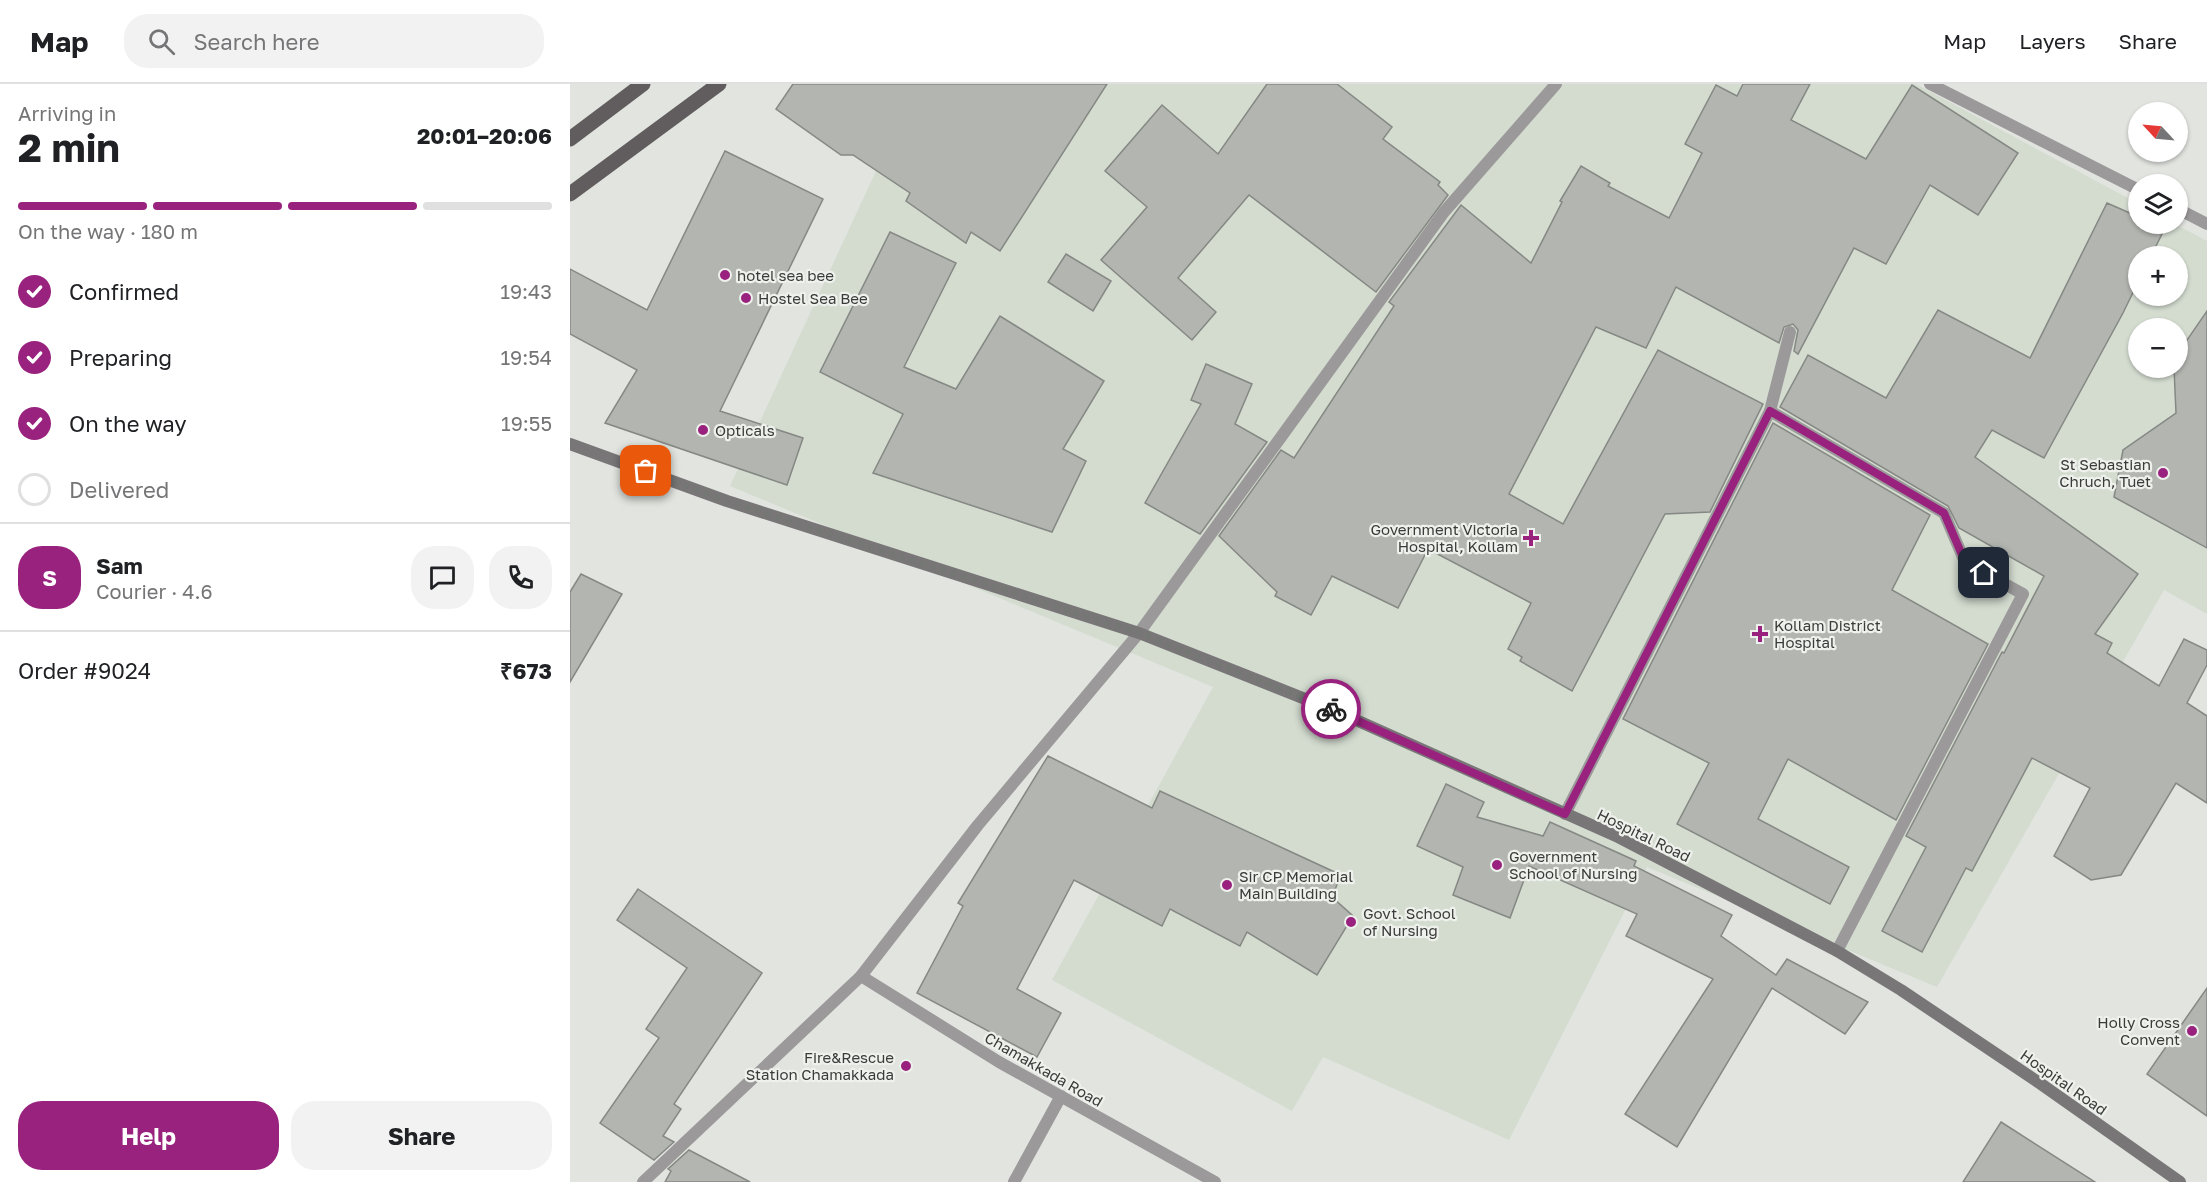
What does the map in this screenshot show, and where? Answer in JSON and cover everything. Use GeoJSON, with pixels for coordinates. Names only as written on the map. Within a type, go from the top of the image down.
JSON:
{"type":"FeatureCollection","features":[{"type":"Feature","properties":{"kind":"main road"},"geometry":{"type":"LineString","coordinates":[[570,139],[643,84]]}},
{"type":"Feature","properties":{"kind":"main road"},"geometry":{"type":"LineString","coordinates":[[570,194],[719,84]]}},
{"type":"Feature","properties":{"kind":"main road","name":"Hospital Road"},"geometry":{"type":"LineString","coordinates":[[570,444],[727,501],[1139,633],[1338,712],[1616,836],[1837,951],[1902,990],[2180,1182]]}},
{"type":"Feature","properties":{"kind":"street"},"geometry":{"type":"LineString","coordinates":[[643,1182],[861,976],[978,825],[1139,633],[1444,212],[1556,84]]}},
{"type":"Feature","properties":{"kind":"street"},"geometry":{"type":"LineString","coordinates":[[1930,84],[2128,184]]}},
{"type":"Feature","properties":{"kind":"street"},"geometry":{"type":"LineString","coordinates":[[2188,214],[2207,224]]}},
{"type":"Feature","properties":{"kind":"street"},"geometry":{"type":"LineString","coordinates":[[1565,814],[1770,411],[1790,332]]}},
{"type":"Feature","properties":{"kind":"street"},"geometry":{"type":"LineString","coordinates":[[1770,411],[1944,513],[1965,562],[2023,594],[1837,951]]}},
{"type":"Feature","properties":{"kind":"street","name":"Chamakkada Road"},"geometry":{"type":"LineString","coordinates":[[861,976],[999,1062],[1215,1182]]}},
{"type":"Feature","properties":{"kind":"street"},"geometry":{"type":"LineString","coordinates":[[1014,1182],[1061,1096]]}},
{"type":"Feature","properties":{"kind":"shaded area","name":"Government Victoria Hospital, Kollam"},"geometry":{"type":"Polygon","coordinates":[[[914,84],[1916,84],[2128,198],[2128,234],[2188,234],[2188,231],[2207,241],[2207,614],[2164,590],[1937,987],[1647,867],[1509,1140],[1323,1057],[1292,1111],[1052,980],[1213,687],[730,486],[876,171],[864,163],[914,84]]]}},
{"type":"Feature","properties":{"kind":"building"},"geometry":{"type":"Polygon","coordinates":[[[793,84],[1107,84],[1000,251],[971,232],[966,243],[906,201],[910,193],[853,155],[841,155],[776,109],[793,84]]]}},
{"type":"Feature","properties":{"kind":"building"},"geometry":{"type":"Polygon","coordinates":[[[1267,84],[1337,84],[1392,127],[1383,139],[1440,182],[1438,185],[1448,195],[1376,292],[1249,195],[1178,278],[1216,312],[1192,340],[1101,260],[1147,207],[1105,171],[1162,105],[1218,154],[1267,84]]]}},
{"type":"Feature","properties":{"kind":"building"},"geometry":{"type":"Polygon","coordinates":[[[1743,84],[1810,84],[1791,120],[1866,159],[1912,85],[2018,153],[1978,215],[1930,185],[1886,264],[1854,248],[1798,354],[1794,351],[1798,330],[1793,324],[1784,327],[1779,343],[1676,287],[1646,348],[1596,327],[1509,494],[1563,524],[1658,350],[1763,404],[1710,512],[1665,514],[1572,691],[1520,661],[1522,657],[1508,649],[1531,603],[1428,549],[1398,608],[1332,576],[1311,615],[1275,596],[1277,592],[1219,536],[1281,450],[1294,458],[1394,306],[1389,302],[1461,205],[1531,263],[1562,202],[1560,201],[1581,166],[1610,183],[1608,186],[1669,218],[1702,153],[1685,144],[1716,85],[1737,96],[1743,84]]]}},
{"type":"Feature","properties":{"kind":"building","name":"hotel sea bee"},"geometry":{"type":"Polygon","coordinates":[[[725,151],[823,199],[720,411],[803,438],[787,485],[605,423],[637,370],[570,334],[570,269],[647,310],[725,151]]]}},
{"type":"Feature","properties":{"kind":"building"},"geometry":{"type":"Polygon","coordinates":[[[2107,203],[2128,212],[2128,234],[2162,234],[2156,246],[2128,246],[2128,303],[2044,458],[1992,430],[1975,457],[2138,574],[2095,634],[2112,643],[2107,653],[2159,686],[2184,639],[2207,650],[2207,665],[2187,703],[2207,716],[2207,803],[2176,783],[2121,875],[2091,880],[2054,856],[2090,788],[2032,758],[1972,871],[1966,868],[1922,952],[1882,931],[1926,847],[1906,836],[2044,576],[1959,528],[1948,506],[1780,407],[1808,355],[1886,398],[1938,310],[2030,358],[2107,203]]]}},
{"type":"Feature","properties":{"kind":"building"},"geometry":{"type":"Polygon","coordinates":[[[890,232],[956,263],[904,367],[956,389],[1000,316],[1104,381],[1063,449],[1086,461],[1052,532],[873,473],[903,414],[820,372],[890,232]]]}},
{"type":"Feature","properties":{"kind":"building"},"geometry":{"type":"Polygon","coordinates":[[[1066,254],[1111,281],[1093,311],[1048,282],[1066,254]]]}},
{"type":"Feature","properties":{"kind":"building","name":"St Sebastian Chruch, Tuet"},"geometry":{"type":"Polygon","coordinates":[[[2207,311],[2207,548],[2114,497],[2123,450],[2176,413],[2174,378],[2188,378],[2188,339],[2207,311]]]}},
{"type":"Feature","properties":{"kind":"building"},"geometry":{"type":"Polygon","coordinates":[[[1206,364],[1252,384],[1235,424],[1267,442],[1200,534],[1145,503],[1201,404],[1191,400],[1206,364]]]}},
{"type":"Feature","properties":{"kind":"building"},"geometry":{"type":"Polygon","coordinates":[[[1773,423],[1930,515],[1892,590],[1988,644],[1896,820],[1788,759],[1758,819],[1849,867],[1830,904],[1677,824],[1709,763],[1623,719],[1773,423]]]}},
{"type":"Feature","properties":{"kind":"building"},"geometry":{"type":"Polygon","coordinates":[[[581,574],[622,594],[570,682],[570,592],[581,574]]]}},
{"type":"Feature","properties":{"kind":"building"},"geometry":{"type":"Polygon","coordinates":[[[1048,756],[1152,808],[1160,791],[1341,875],[1332,897],[1353,916],[1317,975],[1247,932],[1240,946],[1170,909],[1162,926],[1074,880],[1017,989],[1061,1013],[1037,1057],[917,993],[963,906],[958,903],[1048,756]]]}},
{"type":"Feature","properties":{"kind":"building"},"geometry":{"type":"Polygon","coordinates":[[[1446,784],[1484,802],[1477,817],[1543,836],[1550,822],[1636,861],[1634,866],[1732,915],[1721,936],[1776,975],[1787,959],[1868,1002],[1845,1034],[1772,988],[1677,1147],[1625,1114],[1713,979],[1626,936],[1637,914],[1529,866],[1510,918],[1453,895],[1463,867],[1417,846],[1446,784]]]}},
{"type":"Feature","properties":{"kind":"building"},"geometry":{"type":"Polygon","coordinates":[[[638,889],[762,973],[674,1104],[681,1109],[663,1136],[674,1142],[654,1160],[600,1123],[659,1038],[646,1029],[687,968],[617,920],[638,889]]]}},
{"type":"Feature","properties":{"kind":"building","name":"Holly Cross Convent"},"geometry":{"type":"Polygon","coordinates":[[[2207,988],[2207,1116],[2147,1074],[2207,988]]]}},
{"type":"Feature","properties":{"kind":"building"},"geometry":{"type":"Polygon","coordinates":[[[2001,1122],[2095,1182],[1963,1182],[2001,1122]]]}},
{"type":"Feature","properties":{"kind":"building"},"geometry":{"type":"Polygon","coordinates":[[[689,1150],[750,1182],[665,1182],[671,1171],[668,1169],[689,1150]]]}},
{"type":"Feature","properties":{"kind":"way so far"},"geometry":{"type":"LineString","coordinates":[[646,471],[727,501],[1139,633],[1331,709]]}},
{"type":"Feature","properties":{"kind":"place","name":"hotel sea bee"},"geometry":{"type":"Point","coordinates":[725,275]}},
{"type":"Feature","properties":{"kind":"place","name":"Hostel Sea Bee"},"geometry":{"type":"Point","coordinates":[746,298]}},
{"type":"Feature","properties":{"kind":"place","name":"Opticals"},"geometry":{"type":"Point","coordinates":[703,430]}},
{"type":"Feature","properties":{"kind":"place","name":"St Sebastian Chruch, Tuet"},"geometry":{"type":"Point","coordinates":[2163,473]}},
{"type":"Feature","properties":{"kind":"place","name":"Government Victoria Hospital, Kollam"},"geometry":{"type":"Point","coordinates":[1531,538]}},
{"type":"Feature","properties":{"kind":"place","name":"Kollam District Hospital"},"geometry":{"type":"Point","coordinates":[1760,634]}},
{"type":"Feature","properties":{"kind":"place","name":"Government School of Nursing"},"geometry":{"type":"Point","coordinates":[1497,865]}},
{"type":"Feature","properties":{"kind":"place","name":"Sir CP Memorial Main Building"},"geometry":{"type":"Point","coordinates":[1227,885]}},
{"type":"Feature","properties":{"kind":"place","name":"Govt. School of Nursing"},"geometry":{"type":"Point","coordinates":[1351,922]}},
{"type":"Feature","properties":{"kind":"place","name":"Holly Cross Convent"},"geometry":{"type":"Point","coordinates":[2192,1031]}},
{"type":"Feature","properties":{"kind":"place","name":"Fire&Rescue Station Chamakkada"},"geometry":{"type":"Point","coordinates":[906,1066]}},
{"type":"Feature","properties":{"kind":"route"},"geometry":{"type":"LineString","coordinates":[[1331,709],[1565,814],[1770,411],[1944,513],[1965,562],[1984,573]]}}]}
